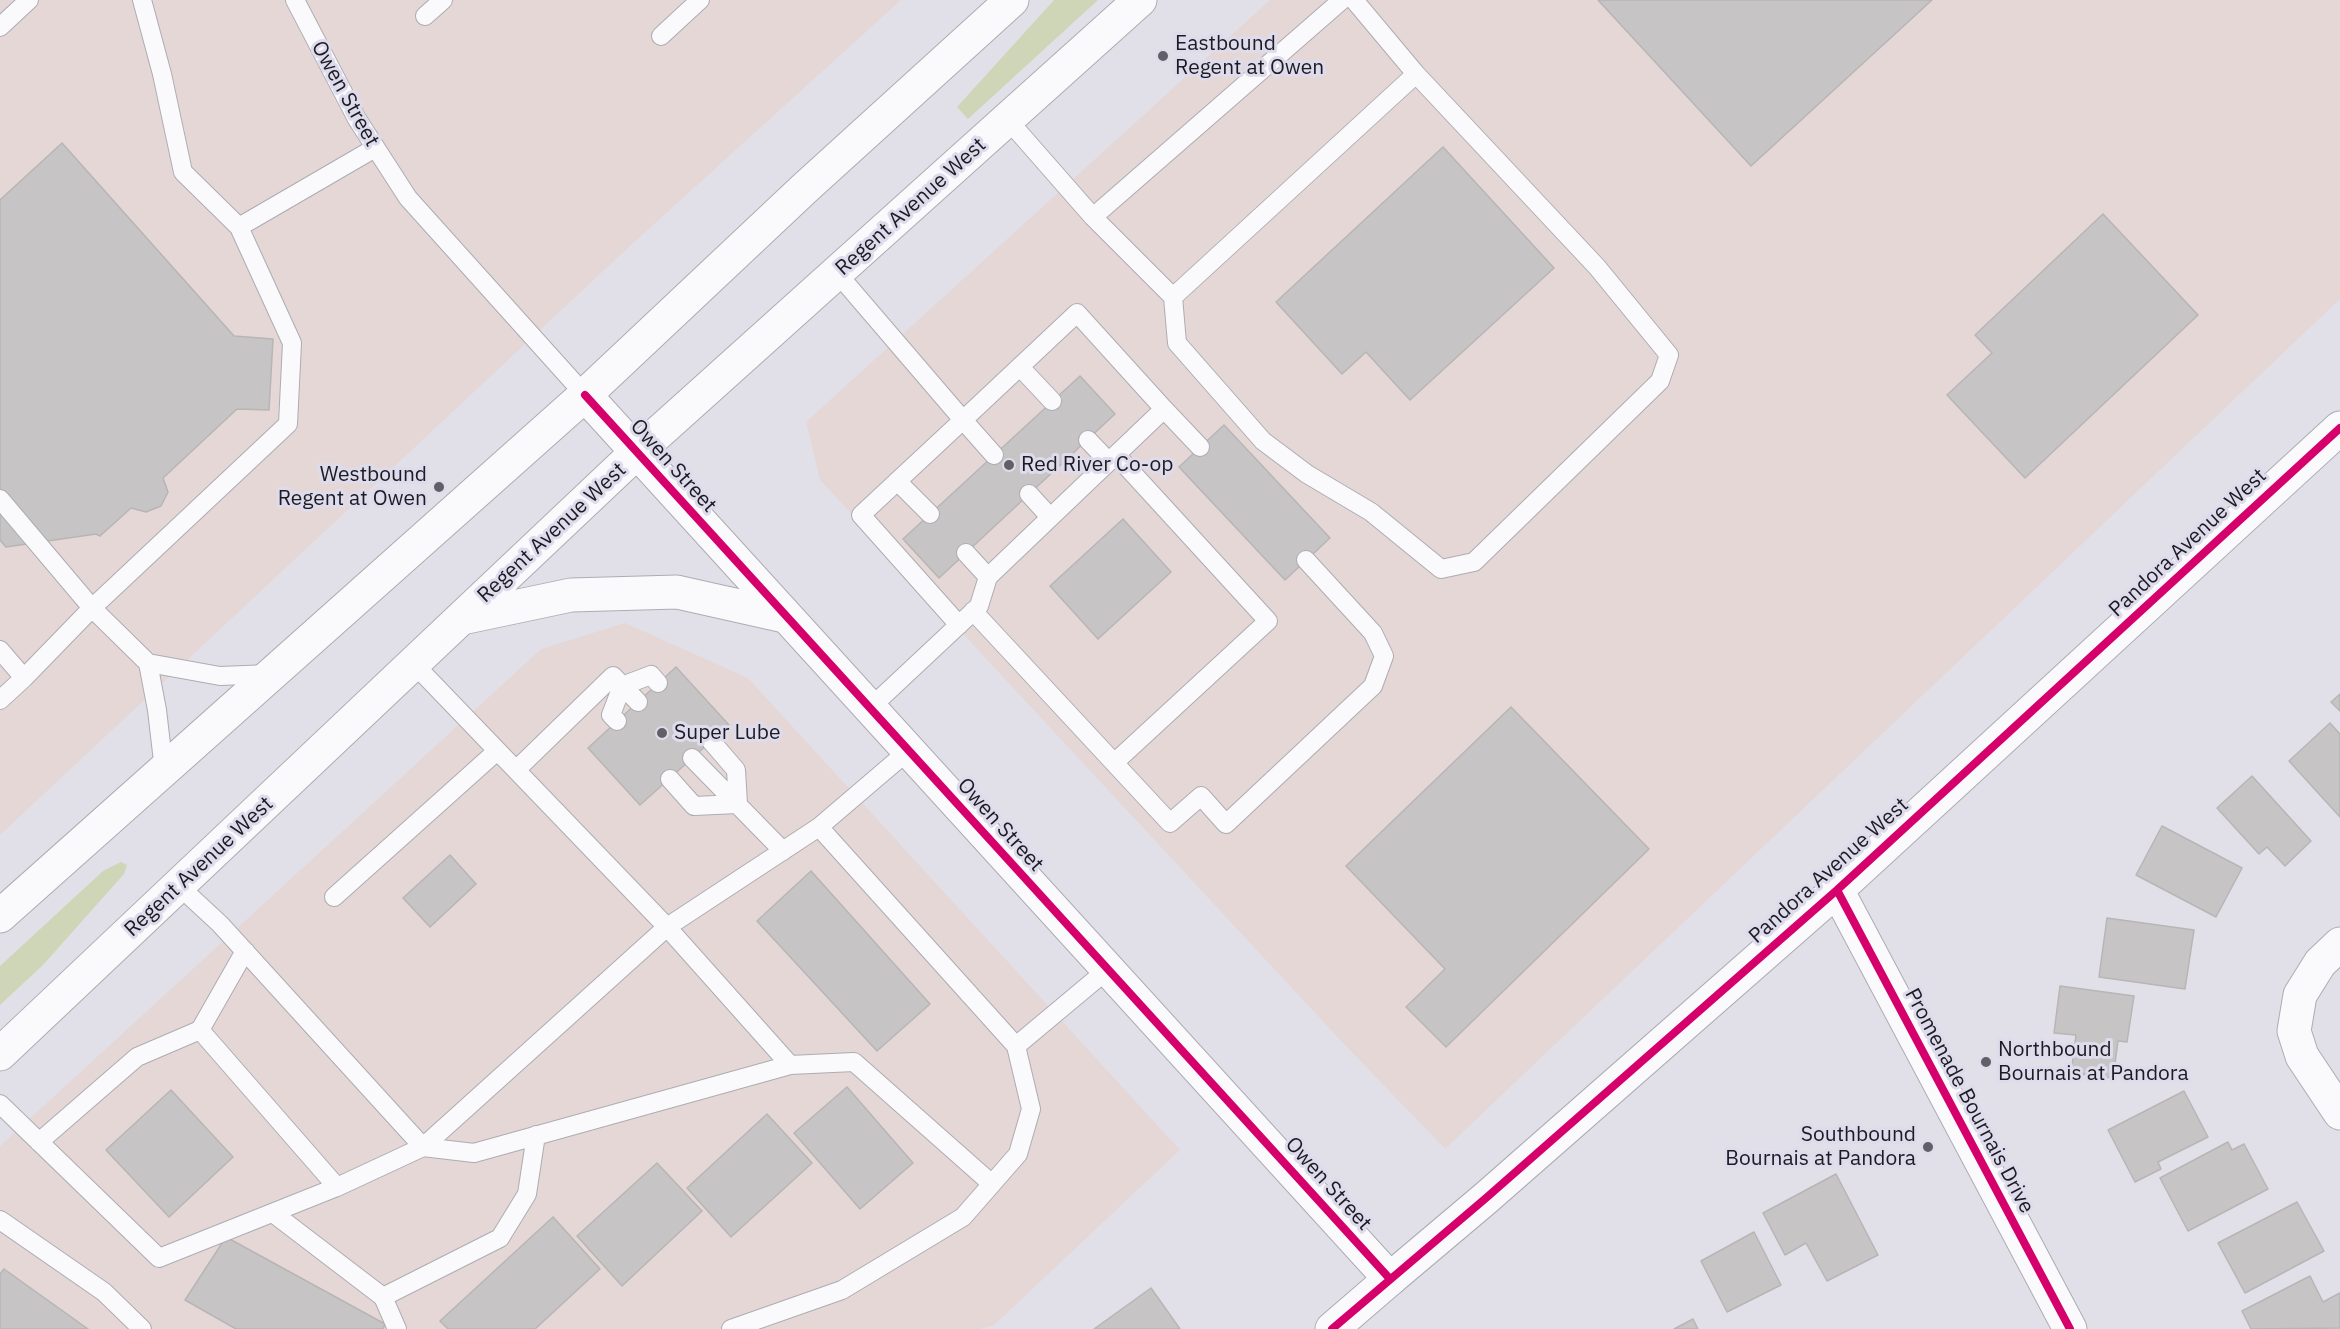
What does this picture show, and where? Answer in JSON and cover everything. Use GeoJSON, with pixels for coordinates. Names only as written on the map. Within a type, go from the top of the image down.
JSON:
{"type":"FeatureCollection","features":[{"type":"Feature","properties":{"kind":"main road"},"geometry":{"type":"LineString","coordinates":[[0,916],[585,395],[805,188],[1012,0]]}},
{"type":"Feature","properties":{"kind":"main road","name":"Regent Avenue West"},"geometry":{"type":"LineString","coordinates":[[0,1054],[637,452],[1140,0]]}},
{"type":"Feature","properties":{"kind":"main road","name":"Owen Street"},"geometry":{"type":"LineString","coordinates":[[585,395],[1390,1279]]}},
{"type":"Feature","properties":{"kind":"main road","name":"Pandora Avenue West"},"geometry":{"type":"LineString","coordinates":[[1332,1329],[1495,1191],[1837,890],[2340,428]]}},
{"type":"Feature","properties":{"kind":"main road"},"geometry":{"type":"LineString","coordinates":[[462,618],[571,595],[677,592],[784,616]]}},
{"type":"Feature","properties":{"kind":"main road","name":"Promenade Bournais Drive"},"geometry":{"type":"LineString","coordinates":[[1837,890],[2070,1329]]}},
{"type":"Feature","properties":{"kind":"main road"},"geometry":{"type":"LineString","coordinates":[[2340,944],[2320,963],[2300,995],[2294,1031],[2302,1056],[2340,1113]]}},
{"type":"Feature","properties":{"kind":"lane"},"geometry":{"type":"LineString","coordinates":[[0,27],[29,0]]}},
{"type":"Feature","properties":{"kind":"lane"},"geometry":{"type":"LineString","coordinates":[[0,700],[92,608],[288,424],[292,343],[239,227],[183,172],[162,74],[142,0]]}},
{"type":"Feature","properties":{"kind":"lane","name":"Owen Street"},"geometry":{"type":"LineString","coordinates":[[295,0],[357,119],[408,198],[585,395]]}},
{"type":"Feature","properties":{"kind":"lane"},"geometry":{"type":"LineString","coordinates":[[425,16],[443,0]]}},
{"type":"Feature","properties":{"kind":"lane"},"geometry":{"type":"LineString","coordinates":[[661,36],[700,0]]}},
{"type":"Feature","properties":{"kind":"lane"},"geometry":{"type":"LineString","coordinates":[[1093,217],[1341,0]]}},
{"type":"Feature","properties":{"kind":"lane"},"geometry":{"type":"LineString","coordinates":[[1008,120],[1093,217],[1173,297],[1177,343],[1263,441],[1307,474],[1371,512],[1441,569],[1474,562],[1660,381],[1669,355],[1597,267],[1416,74],[1354,0]]}},
{"type":"Feature","properties":{"kind":"lane"},"geometry":{"type":"LineString","coordinates":[[1173,297],[1416,74]]}},
{"type":"Feature","properties":{"kind":"lane"},"geometry":{"type":"LineString","coordinates":[[239,227],[375,148]]}},
{"type":"Feature","properties":{"kind":"lane"},"geometry":{"type":"LineString","coordinates":[[837,273],[994,455]]}},
{"type":"Feature","properties":{"kind":"lane"},"geometry":{"type":"LineString","coordinates":[[959,625],[861,515],[1077,314],[1200,447]]}},
{"type":"Feature","properties":{"kind":"lane"},"geometry":{"type":"LineString","coordinates":[[1020,367],[1052,401]]}},
{"type":"Feature","properties":{"kind":"lane"},"geometry":{"type":"LineString","coordinates":[[869,709],[979,606],[988,577],[1164,409]]}},
{"type":"Feature","properties":{"kind":"lane"},"geometry":{"type":"LineString","coordinates":[[1088,440],[1113,458],[1268,621],[1114,763]]}},
{"type":"Feature","properties":{"kind":"lane"},"geometry":{"type":"LineString","coordinates":[[897,481],[930,514]]}},
{"type":"Feature","properties":{"kind":"lane"},"geometry":{"type":"LineString","coordinates":[[1029,494],[1050,517]]}},
{"type":"Feature","properties":{"kind":"lane"},"geometry":{"type":"LineString","coordinates":[[0,499],[92,608],[148,663],[220,676],[272,674]]}},
{"type":"Feature","properties":{"kind":"lane"},"geometry":{"type":"LineString","coordinates":[[966,553],[988,577]]}},
{"type":"Feature","properties":{"kind":"lane"},"geometry":{"type":"LineString","coordinates":[[973,611],[1170,823],[1201,796],[1226,824],[1372,686],[1384,656],[1372,633],[1306,560]]}},
{"type":"Feature","properties":{"kind":"lane"},"geometry":{"type":"LineString","coordinates":[[0,650],[24,678]]}},
{"type":"Feature","properties":{"kind":"lane"},"geometry":{"type":"LineString","coordinates":[[148,663],[165,770]]}},
{"type":"Feature","properties":{"kind":"lane"},"geometry":{"type":"LineString","coordinates":[[414,664],[668,927],[790,1065]]}},
{"type":"Feature","properties":{"kind":"lane"},"geometry":{"type":"LineString","coordinates":[[617,721],[611,715],[622,686],[651,675],[658,683]]}},
{"type":"Feature","properties":{"kind":"lane"},"geometry":{"type":"LineString","coordinates":[[516,770],[613,676],[638,702]]}},
{"type":"Feature","properties":{"kind":"lane"},"geometry":{"type":"LineString","coordinates":[[711,741],[736,770],[738,804]]}},
{"type":"Feature","properties":{"kind":"lane"},"geometry":{"type":"LineString","coordinates":[[334,897],[497,751]]}},
{"type":"Feature","properties":{"kind":"lane"},"geometry":{"type":"LineString","coordinates":[[0,1104],[159,1258],[338,1187],[423,1147],[668,927],[819,826],[908,751]]}},
{"type":"Feature","properties":{"kind":"lane"},"geometry":{"type":"LineString","coordinates":[[692,758],[783,851]]}},
{"type":"Feature","properties":{"kind":"lane"},"geometry":{"type":"LineString","coordinates":[[669,779],[694,806],[738,804]]}},
{"type":"Feature","properties":{"kind":"lane"},"geometry":{"type":"LineString","coordinates":[[731,1329],[842,1290],[963,1217],[1018,1154],[1031,1109],[1016,1046],[819,826]]}},
{"type":"Feature","properties":{"kind":"lane"},"geometry":{"type":"LineString","coordinates":[[179,886],[220,924],[423,1147],[474,1153],[790,1065],[854,1062],[992,1184]]}},
{"type":"Feature","properties":{"kind":"lane"},"geometry":{"type":"LineString","coordinates":[[39,1142],[137,1057],[200,1030],[244,951]]}},
{"type":"Feature","properties":{"kind":"lane"},"geometry":{"type":"LineString","coordinates":[[1016,1046],[1107,969]]}},
{"type":"Feature","properties":{"kind":"lane"},"geometry":{"type":"LineString","coordinates":[[200,1030],[338,1187]]}},
{"type":"Feature","properties":{"kind":"lane"},"geometry":{"type":"LineString","coordinates":[[383,1297],[500,1238],[527,1194],[536,1135]]}},
{"type":"Feature","properties":{"kind":"lane"},"geometry":{"type":"LineString","coordinates":[[273,1213],[383,1297],[397,1329]]}},
{"type":"Feature","properties":{"kind":"lane"},"geometry":{"type":"LineString","coordinates":[[0,1220],[104,1292],[142,1329]]}},
{"type":"Feature","properties":{"kind":"shaded area"},"geometry":{"type":"Polygon","coordinates":[[[0,0],[901,0],[630,246],[0,835],[0,0]]]}},
{"type":"Feature","properties":{"kind":"shaded area"},"geometry":{"type":"Polygon","coordinates":[[[1270,0],[2340,0],[2340,299],[1445,1149],[1343,1043],[820,480],[806,422],[1270,0]]]}},
{"type":"Feature","properties":{"kind":"shaded area"},"geometry":{"type":"Polygon","coordinates":[[[625,623],[748,678],[1180,1150],[994,1325],[980,1329],[0,1329],[0,1146],[541,649],[625,623]]]}},
{"type":"Feature","properties":{"kind":"green space"},"geometry":{"type":"Polygon","coordinates":[[[1054,0],[1098,0],[968,119],[957,107],[1054,0]]]}},
{"type":"Feature","properties":{"kind":"green space"},"geometry":{"type":"Polygon","coordinates":[[[121,862],[127,865],[124,874],[44,964],[0,1005],[0,966],[103,871],[121,862]]]}},
{"type":"Feature","properties":{"kind":"building"},"geometry":{"type":"Polygon","coordinates":[[[1598,0],[1932,0],[1751,166],[1598,0]]]}},
{"type":"Feature","properties":{"kind":"building"},"geometry":{"type":"Polygon","coordinates":[[[62,143],[234,336],[273,339],[269,410],[237,409],[163,478],[168,492],[161,506],[146,512],[131,508],[100,536],[96,534],[6,547],[0,540],[0,200],[62,143]]]}},
{"type":"Feature","properties":{"kind":"building"},"geometry":{"type":"Polygon","coordinates":[[[1443,147],[1554,268],[1410,400],[1366,352],[1342,374],[1276,302],[1443,147]]]}},
{"type":"Feature","properties":{"kind":"building"},"geometry":{"type":"Polygon","coordinates":[[[2103,214],[2198,315],[2025,478],[1947,395],[1992,353],[1975,335],[2103,214]]]}},
{"type":"Feature","properties":{"kind":"building"},"geometry":{"type":"Polygon","coordinates":[[[1080,376],[1115,414],[939,578],[903,539],[1080,376]]]}},
{"type":"Feature","properties":{"kind":"building"},"geometry":{"type":"Polygon","coordinates":[[[1224,425],[1330,538],[1285,580],[1179,467],[1224,425]]]}},
{"type":"Feature","properties":{"kind":"building"},"geometry":{"type":"Polygon","coordinates":[[[1123,519],[1171,572],[1098,639],[1050,586],[1123,519]]]}},
{"type":"Feature","properties":{"kind":"building","name":"Super Lube"},"geometry":{"type":"Polygon","coordinates":[[[676,667],[729,725],[640,805],[588,748],[676,667]]]}},
{"type":"Feature","properties":{"kind":"building"},"geometry":{"type":"Polygon","coordinates":[[[2340,694],[2340,711],[2331,702],[2340,694]]]}},
{"type":"Feature","properties":{"kind":"building"},"geometry":{"type":"Polygon","coordinates":[[[1511,707],[1649,849],[1446,1047],[1406,1007],[1445,969],[1346,866],[1511,707]]]}},
{"type":"Feature","properties":{"kind":"building"},"geometry":{"type":"Polygon","coordinates":[[[2330,723],[2340,734],[2340,817],[2289,761],[2330,723]]]}},
{"type":"Feature","properties":{"kind":"building"},"geometry":{"type":"Polygon","coordinates":[[[2252,776],[2311,841],[2285,866],[2267,847],[2259,854],[2217,808],[2252,776]]]}},
{"type":"Feature","properties":{"kind":"building"},"geometry":{"type":"Polygon","coordinates":[[[2162,826],[2242,868],[2216,917],[2136,875],[2162,826]]]}},
{"type":"Feature","properties":{"kind":"building"},"geometry":{"type":"Polygon","coordinates":[[[450,855],[476,884],[430,927],[403,898],[450,855]]]}},
{"type":"Feature","properties":{"kind":"building"},"geometry":{"type":"Polygon","coordinates":[[[811,871],[930,1004],[877,1051],[757,921],[811,871]]]}},
{"type":"Feature","properties":{"kind":"building"},"geometry":{"type":"Polygon","coordinates":[[[2107,918],[2194,930],[2185,989],[2099,977],[2107,918]]]}},
{"type":"Feature","properties":{"kind":"building"},"geometry":{"type":"Polygon","coordinates":[[[2060,986],[2134,996],[2127,1042],[2118,1041],[2113,1078],[2071,1073],[2076,1035],[2054,1033],[2060,986]]]}},
{"type":"Feature","properties":{"kind":"building"},"geometry":{"type":"Polygon","coordinates":[[[847,1087],[913,1163],[860,1209],[794,1133],[847,1087]]]}},
{"type":"Feature","properties":{"kind":"building"},"geometry":{"type":"Polygon","coordinates":[[[171,1090],[233,1157],[169,1217],[106,1150],[171,1090]]]}},
{"type":"Feature","properties":{"kind":"building"},"geometry":{"type":"Polygon","coordinates":[[[2184,1091],[2208,1137],[2158,1162],[2161,1169],[2135,1182],[2108,1130],[2184,1091]]]}},
{"type":"Feature","properties":{"kind":"building"},"geometry":{"type":"Polygon","coordinates":[[[767,1114],[812,1163],[731,1237],[687,1188],[767,1114]]]}},
{"type":"Feature","properties":{"kind":"building"},"geometry":{"type":"Polygon","coordinates":[[[2228,1142],[2232,1150],[2244,1144],[2268,1189],[2188,1231],[2160,1178],[2228,1142]]]}},
{"type":"Feature","properties":{"kind":"building"},"geometry":{"type":"Polygon","coordinates":[[[657,1163],[702,1211],[622,1286],[577,1236],[657,1163]]]}},
{"type":"Feature","properties":{"kind":"building"},"geometry":{"type":"Polygon","coordinates":[[[1836,1174],[1878,1255],[1827,1281],[1806,1243],[1785,1255],[1763,1213],[1836,1174]]]}},
{"type":"Feature","properties":{"kind":"building"},"geometry":{"type":"Polygon","coordinates":[[[2297,1202],[2324,1251],[2245,1293],[2218,1243],[2297,1202]]]}},
{"type":"Feature","properties":{"kind":"building"},"geometry":{"type":"Polygon","coordinates":[[[553,1217],[600,1269],[535,1329],[448,1329],[440,1321],[553,1217]]]}},
{"type":"Feature","properties":{"kind":"building"},"geometry":{"type":"Polygon","coordinates":[[[1754,1232],[1781,1285],[1727,1312],[1701,1261],[1754,1232]]]}},
{"type":"Feature","properties":{"kind":"building"},"geometry":{"type":"Polygon","coordinates":[[[226,1237],[385,1324],[383,1329],[236,1329],[185,1300],[226,1237]]]}},
{"type":"Feature","properties":{"kind":"building"},"geometry":{"type":"Polygon","coordinates":[[[4,1269],[88,1329],[0,1329],[0,1274],[4,1269]]]}},
{"type":"Feature","properties":{"kind":"building"},"geometry":{"type":"Polygon","coordinates":[[[2310,1276],[2323,1302],[2340,1293],[2340,1328],[2251,1329],[2242,1311],[2310,1276]]]}},
{"type":"Feature","properties":{"kind":"building"},"geometry":{"type":"Polygon","coordinates":[[[1151,1288],[1180,1329],[1094,1329],[1151,1288]]]}},
{"type":"Feature","properties":{"kind":"building"},"geometry":{"type":"Polygon","coordinates":[[[1693,1319],[1698,1329],[1674,1329],[1693,1319]]]}},
{"type":"Feature","properties":{"kind":"cycle path"},"geometry":{"type":"LineString","coordinates":[[585,395],[1390,1279]]}},
{"type":"Feature","properties":{"kind":"cycle path"},"geometry":{"type":"LineString","coordinates":[[1332,1329],[1486,1198],[1837,890],[2340,428]]}},
{"type":"Feature","properties":{"kind":"cycle path"},"geometry":{"type":"LineString","coordinates":[[1837,890],[2070,1329]]}},
{"type":"Feature","properties":{"kind":"place","name":"Eastbound Regent at Owen"},"geometry":{"type":"Point","coordinates":[1163,56]}},
{"type":"Feature","properties":{"kind":"place","name":"Red River Co-op"},"geometry":{"type":"Point","coordinates":[1009,465]}},
{"type":"Feature","properties":{"kind":"place","name":"Westbound Regent at Owen"},"geometry":{"type":"Point","coordinates":[439,487]}},
{"type":"Feature","properties":{"kind":"place","name":"Super Lube"},"geometry":{"type":"Point","coordinates":[662,733]}},
{"type":"Feature","properties":{"kind":"place","name":"Northbound Bournais at Pandora"},"geometry":{"type":"Point","coordinates":[1986,1062]}},
{"type":"Feature","properties":{"kind":"place","name":"Southbound Bournais at Pandora"},"geometry":{"type":"Point","coordinates":[1928,1147]}}]}
